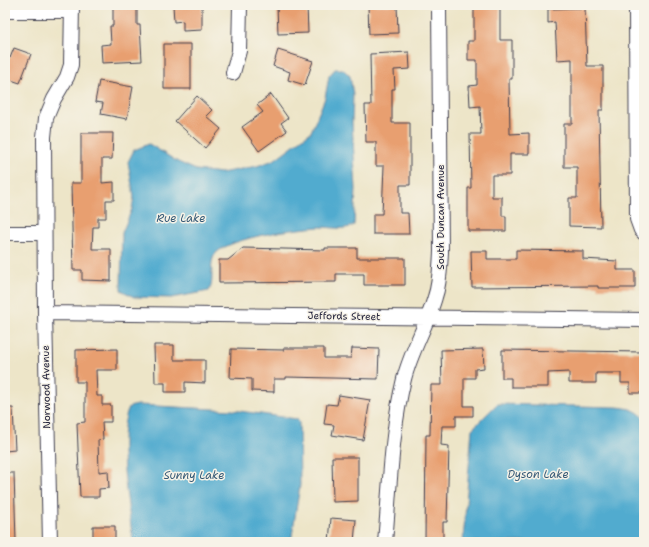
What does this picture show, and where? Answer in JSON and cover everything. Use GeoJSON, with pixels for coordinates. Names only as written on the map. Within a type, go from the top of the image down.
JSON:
{"type":"FeatureCollection","features":[{"type":"Feature","properties":{"kind":"street"},"geometry":{"type":"LineString","coordinates":[[233,73],[239,51],[240,5]]}},
{"type":"Feature","properties":{"kind":"street","name":"South Duncan Avenue"},"geometry":{"type":"LineString","coordinates":[[385,542],[394,435],[404,379],[436,297],[441,252],[439,5]]}},
{"type":"Feature","properties":{"kind":"street"},"geometry":{"type":"LineString","coordinates":[[636,5],[637,219],[641,230],[644,233]]}},
{"type":"Feature","properties":{"kind":"street"},"geometry":{"type":"LineString","coordinates":[[5,11],[72,8]]}},
{"type":"Feature","properties":{"kind":"street","name":"Norwood Avenue"},"geometry":{"type":"LineString","coordinates":[[50,542],[44,233],[46,118],[54,99],[67,77],[71,65],[72,8]]}},
{"type":"Feature","properties":{"kind":"street"},"geometry":{"type":"LineString","coordinates":[[5,232],[44,233]]}},
{"type":"Feature","properties":{"kind":"street","name":"Jeffords Street"},"geometry":{"type":"LineString","coordinates":[[45,313],[644,320]]}},
{"type":"Feature","properties":{"kind":"water","name":"Rue Lake"},"geometry":{"type":"Polygon","coordinates":[[[335,69],[343,69],[350,76],[353,95],[352,123],[356,189],[354,225],[346,228],[321,227],[282,231],[250,238],[224,247],[213,257],[212,281],[209,291],[171,298],[134,297],[121,290],[122,233],[132,209],[134,197],[128,162],[134,150],[149,144],[178,162],[196,170],[221,173],[257,166],[274,160],[311,132],[325,98],[329,76],[335,69]]]}},
{"type":"Feature","properties":{"kind":"water","name":"Dyson Lake"},"geometry":{"type":"Polygon","coordinates":[[[497,404],[616,407],[632,410],[641,415],[644,418],[644,542],[463,542],[472,429],[497,404]]]}},
{"type":"Feature","properties":{"kind":"water","name":"Sunny Lake"},"geometry":{"type":"Polygon","coordinates":[[[138,405],[232,410],[297,419],[299,423],[300,485],[291,542],[133,542],[124,473],[123,437],[129,407],[138,405]]]}},
{"type":"Feature","properties":{"kind":"building"},"geometry":{"type":"Polygon","coordinates":[[[113,5],[137,5],[137,25],[140,25],[142,61],[102,63],[101,45],[111,44],[110,26],[113,26],[113,5]]]}},
{"type":"Feature","properties":{"kind":"building"},"geometry":{"type":"Polygon","coordinates":[[[173,5],[202,5],[202,30],[183,31],[183,21],[174,22],[173,5]]]}},
{"type":"Feature","properties":{"kind":"building"},"geometry":{"type":"Polygon","coordinates":[[[277,5],[307,5],[308,33],[278,34],[277,5]]]}},
{"type":"Feature","properties":{"kind":"building"},"geometry":{"type":"Polygon","coordinates":[[[368,5],[397,5],[398,33],[369,34],[368,5]]]}},
{"type":"Feature","properties":{"kind":"building"},"geometry":{"type":"Polygon","coordinates":[[[474,5],[500,5],[500,40],[512,40],[512,79],[509,79],[510,134],[529,133],[529,154],[510,154],[510,175],[492,175],[492,197],[502,197],[502,216],[506,216],[506,231],[468,231],[468,188],[471,188],[470,134],[481,134],[480,106],[470,107],[469,86],[477,85],[477,60],[468,60],[468,41],[474,41],[474,5]]]}},
{"type":"Feature","properties":{"kind":"building"},"geometry":{"type":"Polygon","coordinates":[[[585,8],[587,66],[603,66],[603,110],[599,110],[601,227],[569,226],[569,198],[577,198],[577,167],[564,167],[564,124],[572,124],[572,59],[557,60],[555,22],[548,23],[548,9],[585,8]]]}},
{"type":"Feature","properties":{"kind":"building"},"geometry":{"type":"Polygon","coordinates":[[[164,44],[191,44],[191,89],[164,89],[164,44]]]}},
{"type":"Feature","properties":{"kind":"building"},"geometry":{"type":"Polygon","coordinates":[[[14,48],[31,54],[20,83],[5,78],[5,56],[10,58],[14,48]]]}},
{"type":"Feature","properties":{"kind":"building"},"geometry":{"type":"Polygon","coordinates":[[[278,50],[313,61],[305,85],[288,80],[290,72],[273,66],[278,50]]]}},
{"type":"Feature","properties":{"kind":"building"},"geometry":{"type":"Polygon","coordinates":[[[409,52],[410,69],[394,70],[395,89],[392,89],[392,123],[410,123],[410,185],[400,185],[400,213],[408,213],[409,234],[373,234],[373,214],[382,214],[384,166],[376,166],[376,142],[366,142],[365,105],[371,105],[370,54],[409,52]]]}},
{"type":"Feature","properties":{"kind":"building"},"geometry":{"type":"Polygon","coordinates":[[[99,81],[133,87],[127,119],[101,114],[103,103],[95,102],[99,81]]]}},
{"type":"Feature","properties":{"kind":"building"},"geometry":{"type":"Polygon","coordinates":[[[271,94],[288,118],[281,123],[287,131],[259,151],[242,127],[263,112],[257,105],[271,94]]]}},
{"type":"Feature","properties":{"kind":"building"},"geometry":{"type":"Polygon","coordinates":[[[197,96],[212,110],[206,116],[221,129],[205,148],[175,121],[197,96]]]}},
{"type":"Feature","properties":{"kind":"building"},"geometry":{"type":"Polygon","coordinates":[[[81,133],[113,133],[112,159],[102,159],[102,183],[114,182],[114,200],[106,200],[106,218],[98,218],[98,227],[93,227],[92,249],[111,249],[111,281],[82,280],[82,270],[73,270],[71,183],[81,183],[81,133]]]}},
{"type":"Feature","properties":{"kind":"building"},"geometry":{"type":"Polygon","coordinates":[[[243,248],[325,250],[325,248],[357,248],[357,258],[405,258],[405,285],[364,285],[364,274],[336,274],[336,282],[219,283],[219,260],[228,260],[243,248]]]}},
{"type":"Feature","properties":{"kind":"building"},"geometry":{"type":"Polygon","coordinates":[[[516,250],[583,251],[583,259],[617,261],[617,270],[635,270],[635,288],[598,288],[598,286],[472,287],[471,251],[487,251],[487,259],[516,259],[516,250]]]}},
{"type":"Feature","properties":{"kind":"building"},"geometry":{"type":"Polygon","coordinates":[[[154,345],[174,345],[174,360],[205,360],[205,383],[185,382],[185,392],[165,392],[165,383],[155,383],[154,345]]]}},
{"type":"Feature","properties":{"kind":"building"},"geometry":{"type":"Polygon","coordinates":[[[284,348],[324,348],[324,358],[351,358],[352,348],[379,349],[378,379],[286,377],[286,379],[274,379],[274,392],[252,391],[252,379],[230,378],[231,349],[284,350],[284,348]]]}},
{"type":"Feature","properties":{"kind":"building"},"geometry":{"type":"Polygon","coordinates":[[[117,349],[117,370],[96,370],[97,396],[102,396],[102,405],[111,405],[111,422],[102,422],[103,439],[98,440],[99,472],[108,471],[109,488],[99,489],[99,497],[80,497],[77,423],[85,422],[85,382],[76,382],[76,350],[117,349]]]}},
{"type":"Feature","properties":{"kind":"building"},"geometry":{"type":"Polygon","coordinates":[[[483,349],[484,368],[475,369],[475,378],[464,378],[464,406],[473,406],[473,416],[456,416],[456,426],[442,426],[441,445],[449,446],[447,522],[443,522],[443,542],[425,542],[426,435],[430,435],[431,385],[442,385],[441,350],[483,349]]]}},
{"type":"Feature","properties":{"kind":"building"},"geometry":{"type":"Polygon","coordinates":[[[502,350],[644,352],[644,393],[630,393],[630,383],[621,383],[621,373],[596,373],[596,383],[569,383],[569,372],[548,373],[548,387],[511,387],[511,378],[502,378],[502,350]]]}},
{"type":"Feature","properties":{"kind":"building"},"geometry":{"type":"Polygon","coordinates":[[[339,395],[370,400],[363,440],[332,435],[334,425],[324,424],[327,404],[337,405],[339,395]]]}},
{"type":"Feature","properties":{"kind":"building"},"geometry":{"type":"Polygon","coordinates":[[[5,408],[13,408],[15,450],[5,451],[5,408]]]}},
{"type":"Feature","properties":{"kind":"building"},"geometry":{"type":"Polygon","coordinates":[[[332,457],[358,457],[358,501],[333,502],[332,457]]]}},
{"type":"Feature","properties":{"kind":"building"},"geometry":{"type":"Polygon","coordinates":[[[5,473],[14,473],[16,542],[5,542],[5,473]]]}},
{"type":"Feature","properties":{"kind":"building"},"geometry":{"type":"Polygon","coordinates":[[[331,518],[356,520],[354,542],[329,542],[331,518]]]}},
{"type":"Feature","properties":{"kind":"building"},"geometry":{"type":"Polygon","coordinates":[[[93,526],[115,526],[115,542],[93,542],[93,526]]]}}]}
